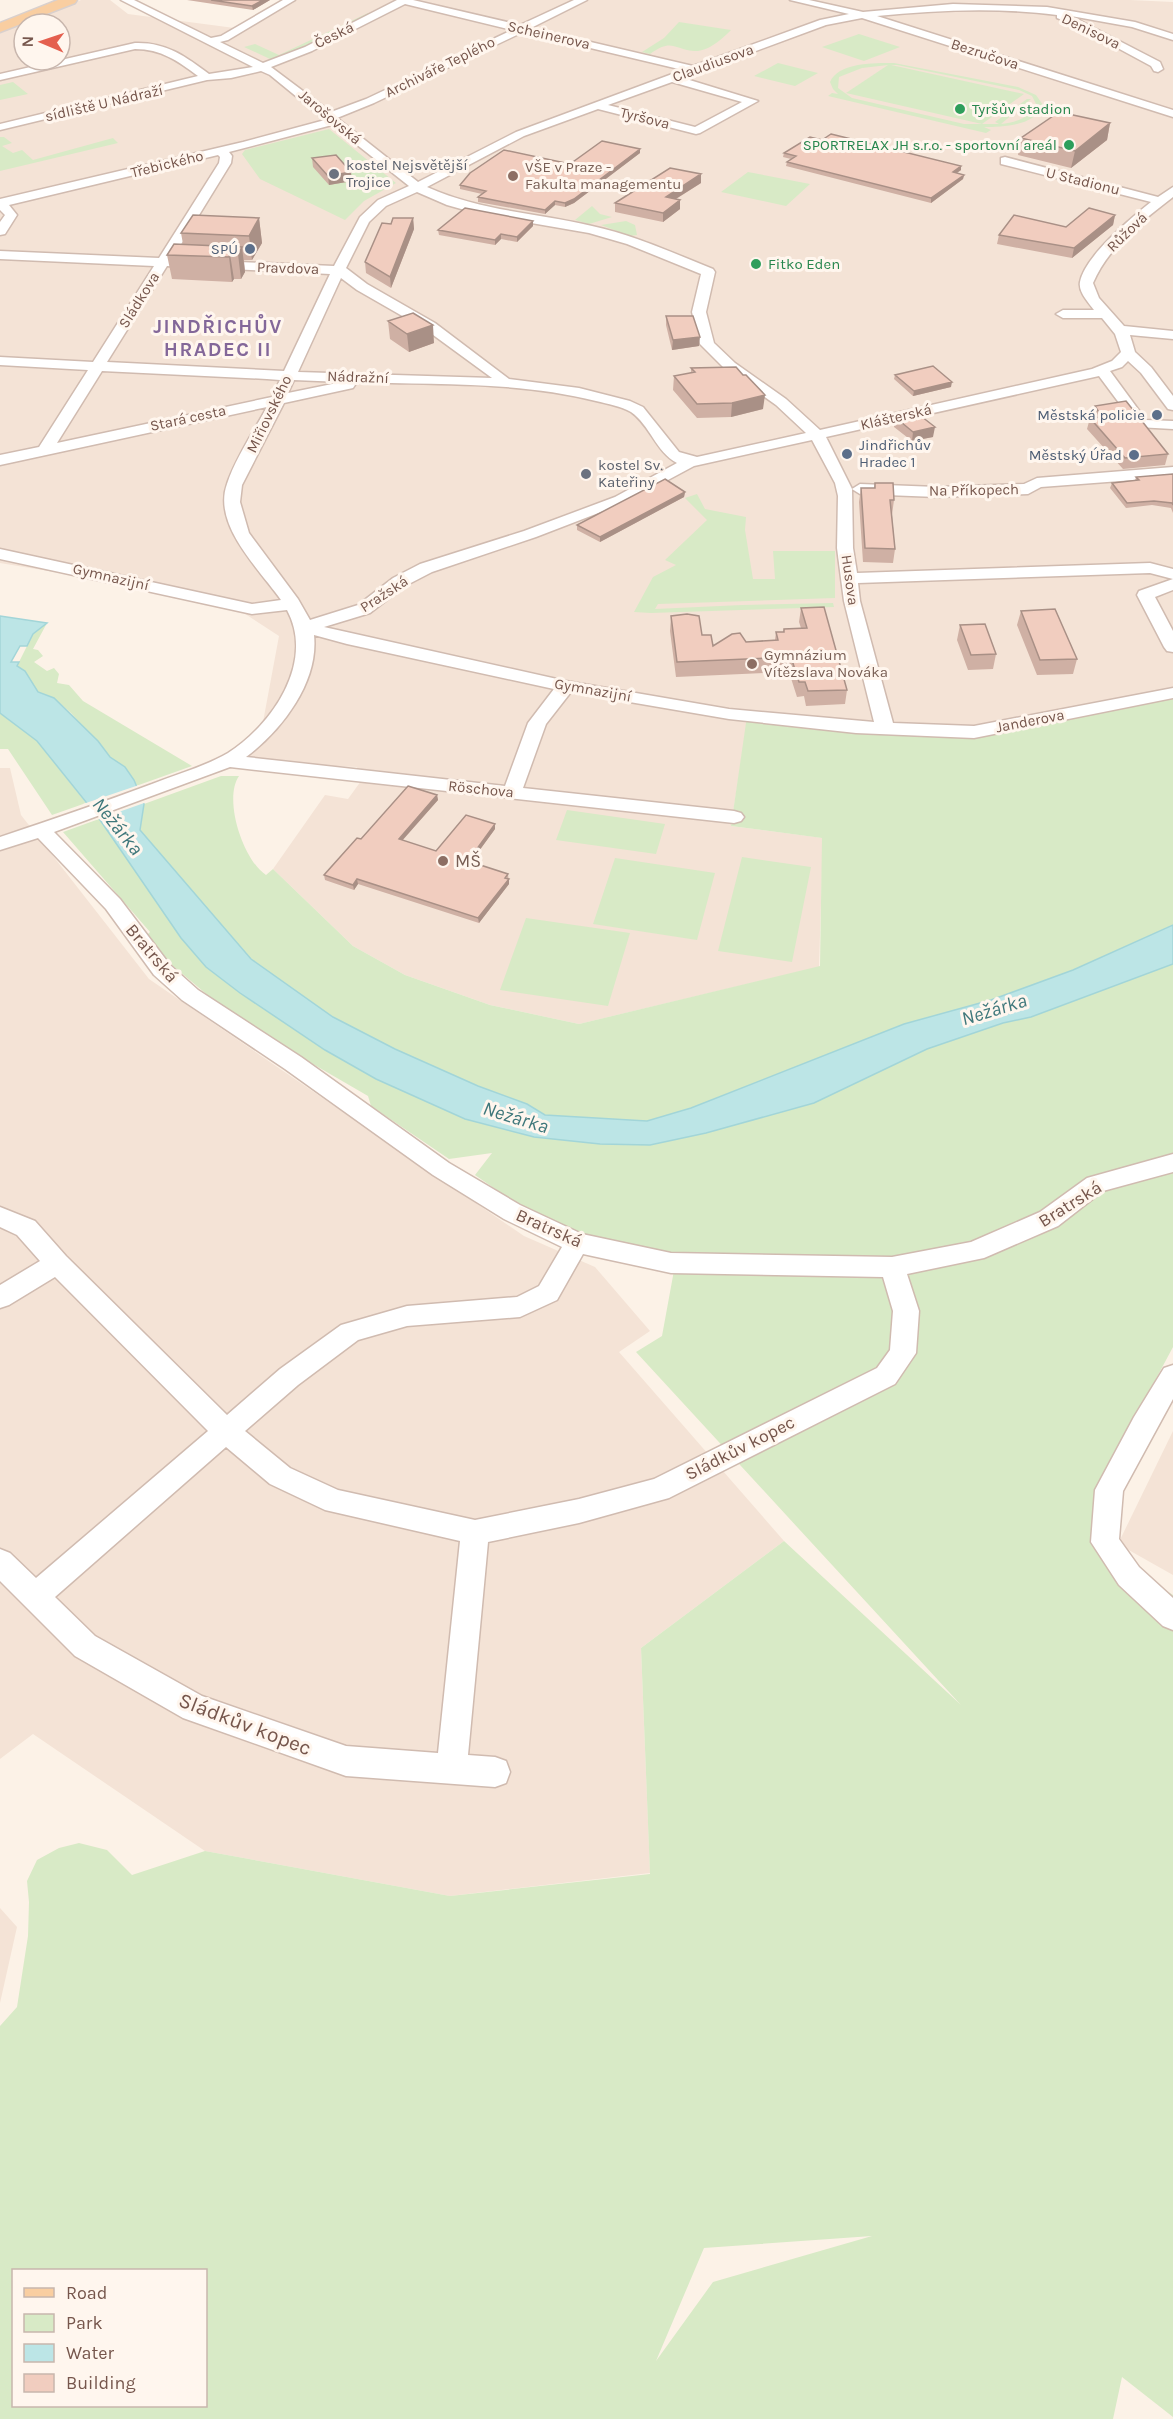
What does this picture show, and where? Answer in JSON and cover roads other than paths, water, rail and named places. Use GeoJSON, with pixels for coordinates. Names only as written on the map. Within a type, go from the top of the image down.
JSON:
{"type":"FeatureCollection","features":[{"type":"Feature","properties":{"kind":"main road"},"geometry":{"type":"LineString","coordinates":[[0,28],[70,0]]}},
{"type":"Feature","properties":{"kind":"street","name":"Jarošovská"},"geometry":{"type":"LineString","coordinates":[[126,0],[262,67],[294,87],[417,187],[451,202],[479,210],[590,229],[632,241],[708,272]]}},
{"type":"Feature","properties":{"kind":"street"},"geometry":{"type":"LineString","coordinates":[[210,41],[224,38],[290,0]]}},
{"type":"Feature","properties":{"kind":"street","name":"Scheinerova"},"geometry":{"type":"LineString","coordinates":[[404,0],[695,70]]}},
{"type":"Feature","properties":{"kind":"street","name":"Česká"},"geometry":{"type":"LineString","coordinates":[[262,67],[282,60],[404,0]]}},
{"type":"Feature","properties":{"kind":"street","name":"Archiváře Teplého"},"geometry":{"type":"LineString","coordinates":[[331,119],[582,0]]}},
{"type":"Feature","properties":{"kind":"street","name":"Bezručova"},"geometry":{"type":"LineString","coordinates":[[795,0],[856,13],[1173,114]]}},
{"type":"Feature","properties":{"kind":"street"},"geometry":{"type":"LineString","coordinates":[[1023,2],[1098,13],[1144,25],[1173,37]]}},
{"type":"Feature","properties":{"kind":"street","name":"Claudiusova"},"geometry":{"type":"LineString","coordinates":[[417,187],[520,134],[824,22],[856,13],[946,4],[1023,2]]}},
{"type":"Feature","properties":{"kind":"street","name":"Denisova"},"geometry":{"type":"LineString","coordinates":[[1023,2],[1079,23],[1155,64],[1158,69]]}},
{"type":"Feature","properties":{"kind":"street"},"geometry":{"type":"LineString","coordinates":[[0,77],[135,46],[150,45],[168,50],[207,77]]}},
{"type":"Feature","properties":{"kind":"street","name":"sídliště U Nádraží"},"geometry":{"type":"LineString","coordinates":[[0,127],[207,77],[262,67]]}},
{"type":"Feature","properties":{"kind":"street","name":"Tyršova"},"geometry":{"type":"LineString","coordinates":[[594,105],[696,131],[752,101],[671,78]]}},
{"type":"Feature","properties":{"kind":"street","name":"Třebického"},"geometry":{"type":"LineString","coordinates":[[0,203],[221,151],[331,119]]}},
{"type":"Feature","properties":{"kind":"street","name":"Sládkova"},"geometry":{"type":"LineString","coordinates":[[45,450],[225,163],[226,156],[221,151]]}},
{"type":"Feature","properties":{"kind":"street","name":"U Stadionu"},"geometry":{"type":"LineString","coordinates":[[1005,161],[1160,201]]}},
{"type":"Feature","properties":{"kind":"street","name":"Miřiovského"},"geometry":{"type":"LineString","coordinates":[[305,627],[292,604],[241,533],[232,509],[231,496],[234,485],[278,400],[354,236],[371,212],[390,198],[417,187]]}},
{"type":"Feature","properties":{"kind":"street","name":"Růžová"},"geometry":{"type":"LineString","coordinates":[[1107,314],[1088,290],[1088,278],[1095,264],[1173,191]]}},
{"type":"Feature","properties":{"kind":"street"},"geometry":{"type":"LineString","coordinates":[[0,203],[9,210],[11,215],[0,231]]}},
{"type":"Feature","properties":{"kind":"street","name":"Pravdova"},"geometry":{"type":"LineString","coordinates":[[0,255],[340,270],[362,287],[430,326],[505,383]]}},
{"type":"Feature","properties":{"kind":"street","name":"Husova"},"geometry":{"type":"LineString","coordinates":[[708,272],[699,312],[707,344],[730,366],[781,402],[816,435],[845,489],[849,578],[857,621],[885,729]]}},
{"type":"Feature","properties":{"kind":"street"},"geometry":{"type":"LineString","coordinates":[[327,295],[345,288],[362,287]]}},
{"type":"Feature","properties":{"kind":"street"},"geometry":{"type":"LineString","coordinates":[[1063,314],[1107,314],[1128,346],[1128,353],[1146,370],[1173,406]]}},
{"type":"Feature","properties":{"kind":"street"},"geometry":{"type":"LineString","coordinates":[[1119,330],[1173,335]]}},
{"type":"Feature","properties":{"kind":"street","name":"Klášterská"},"geometry":{"type":"LineString","coordinates":[[690,462],[708,462],[1102,370],[1117,364],[1128,353]]}},
{"type":"Feature","properties":{"kind":"street","name":"Nádražní"},"geometry":{"type":"LineString","coordinates":[[0,361],[267,375],[505,383],[579,392],[625,404],[638,410],[674,455],[690,462]]}},
{"type":"Feature","properties":{"kind":"street"},"geometry":{"type":"LineString","coordinates":[[1102,370],[1142,424],[1173,425]]}},
{"type":"Feature","properties":{"kind":"street","name":"Stará cesta"},"geometry":{"type":"LineString","coordinates":[[0,460],[376,377]]}},
{"type":"Feature","properties":{"kind":"street","name":"Pražská"},"geometry":{"type":"LineString","coordinates":[[305,627],[364,609],[399,582],[426,568],[530,534],[619,500],[690,462]]}},
{"type":"Feature","properties":{"kind":"street","name":"Na Příkopech"},"geometry":{"type":"LineString","coordinates":[[845,489],[937,492],[1016,490],[1028,489],[1037,483],[1173,472]]}},
{"type":"Feature","properties":{"kind":"street","name":"Gymnazijní"},"geometry":{"type":"LineString","coordinates":[[0,554],[252,609],[292,604]]}},
{"type":"Feature","properties":{"kind":"street"},"geometry":{"type":"LineString","coordinates":[[849,578],[1150,568],[1173,574]]}},
{"type":"Feature","properties":{"kind":"street"},"geometry":{"type":"LineString","coordinates":[[1173,584],[1145,595],[1173,647]]}},
{"type":"Feature","properties":{"kind":"street"},"geometry":{"type":"LineString","coordinates":[[0,844],[200,773],[227,761],[264,732],[299,682],[308,648],[305,627]]}},
{"type":"Feature","properties":{"kind":"street","name":"Gymnazijní"},"geometry":{"type":"LineString","coordinates":[[305,627],[347,639],[566,686],[729,714],[885,729]]}},
{"type":"Feature","properties":{"kind":"street"},"geometry":{"type":"LineString","coordinates":[[512,792],[537,723],[566,686]]}},
{"type":"Feature","properties":{"kind":"street","name":"Janderova"},"geometry":{"type":"LineString","coordinates":[[885,729],[974,732],[1173,693]]}},
{"type":"Feature","properties":{"kind":"street","name":"Röschova"},"geometry":{"type":"LineString","coordinates":[[227,761],[734,817]]}},
{"type":"Feature","properties":{"kind":"street","name":"Bratrská"},"geometry":{"type":"LineString","coordinates":[[46,828],[113,904],[162,970],[190,995],[293,1063],[441,1168],[512,1212],[577,1243],[670,1263],[892,1267],[975,1251],[1049,1219],[1095,1184],[1173,1163]]}},
{"type":"Feature","properties":{"kind":"street","name":"Sládkův kopec"},"geometry":{"type":"LineString","coordinates":[[0,1216],[26,1228],[57,1263],[227,1432],[280,1476],[335,1501],[475,1532],[579,1511],[659,1490],[886,1376],[903,1353],[906,1311],[892,1267]]}},
{"type":"Feature","properties":{"kind":"street"},"geometry":{"type":"LineString","coordinates":[[35,1597],[289,1377],[350,1332],[408,1316],[520,1306],[548,1293],[577,1243]]}},
{"type":"Feature","properties":{"kind":"street"},"geometry":{"type":"LineString","coordinates":[[0,1298],[57,1263]]}},
{"type":"Feature","properties":{"kind":"street"},"geometry":{"type":"LineString","coordinates":[[1173,1376],[1143,1425],[1109,1490],[1105,1542],[1128,1576],[1173,1617]]}},
{"type":"Feature","properties":{"kind":"street"},"geometry":{"type":"LineString","coordinates":[[452,1769],[456,1704],[475,1532]]}},
{"type":"Feature","properties":{"kind":"street","name":"Sládkův kopec"},"geometry":{"type":"LineString","coordinates":[[0,1562],[85,1646],[194,1708],[346,1761],[495,1772]]}},
{"type":"Feature","properties":{"kind":"water","name":"Nežárka"},"geometry":{"type":"Polygon","coordinates":[[[0,616],[47,623],[33,634],[27,646],[20,646],[11,662],[19,662],[17,666],[25,671],[38,692],[54,698],[98,741],[110,757],[125,767],[134,780],[144,804],[140,830],[251,959],[333,1017],[395,1049],[478,1086],[527,1104],[545,1115],[647,1121],[691,1108],[904,1024],[991,1000],[1073,970],[1173,925],[1173,964],[1031,1017],[1003,1023],[927,1049],[814,1103],[706,1133],[650,1145],[600,1144],[534,1137],[465,1119],[376,1079],[325,1050],[240,993],[206,967],[181,938],[98,817],[37,741],[0,713],[0,616]]]}},
{"type":"Feature","properties":{"kind":"place","name":"Tyršův stadion"},"geometry":{"type":"Point","coordinates":[960,109]}},
{"type":"Feature","properties":{"kind":"place","name":"SPORTRELAX JH s.r.o. - sportovní areál"},"geometry":{"type":"Point","coordinates":[1069,145]}},
{"type":"Feature","properties":{"kind":"place","name":"kostel Nejsvětější Trojice"},"geometry":{"type":"Point","coordinates":[334,174]}},
{"type":"Feature","properties":{"kind":"place","name":"VŠE v Praze - Fakulta managementu"},"geometry":{"type":"Point","coordinates":[513,176]}},
{"type":"Feature","properties":{"kind":"place","name":"SPÚ"},"geometry":{"type":"Point","coordinates":[250,249]}},
{"type":"Feature","properties":{"kind":"place","name":"Fitko Eden"},"geometry":{"type":"Point","coordinates":[756,264]}},
{"type":"Feature","properties":{"kind":"place","name":"Městská policie"},"geometry":{"type":"Point","coordinates":[1157,415]}},
{"type":"Feature","properties":{"kind":"place","name":"Jindřichův Hradec 1"},"geometry":{"type":"Point","coordinates":[847,454]}},
{"type":"Feature","properties":{"kind":"place","name":"Městský Úřad"},"geometry":{"type":"Point","coordinates":[1134,455]}},
{"type":"Feature","properties":{"kind":"place","name":"kostel Sv. Kateřiny"},"geometry":{"type":"Point","coordinates":[586,474]}},
{"type":"Feature","properties":{"kind":"place","name":"Gymnázium Vítězslava Nováka"},"geometry":{"type":"Point","coordinates":[752,664]}},
{"type":"Feature","properties":{"kind":"place","name":"MŠ"},"geometry":{"type":"Point","coordinates":[443,861]}},
{"type":"Feature","properties":{"kind":"district","name":"JINDŘICHŮV HRADEC II"},"geometry":{"type":"Point","coordinates":[218,338]}}]}
